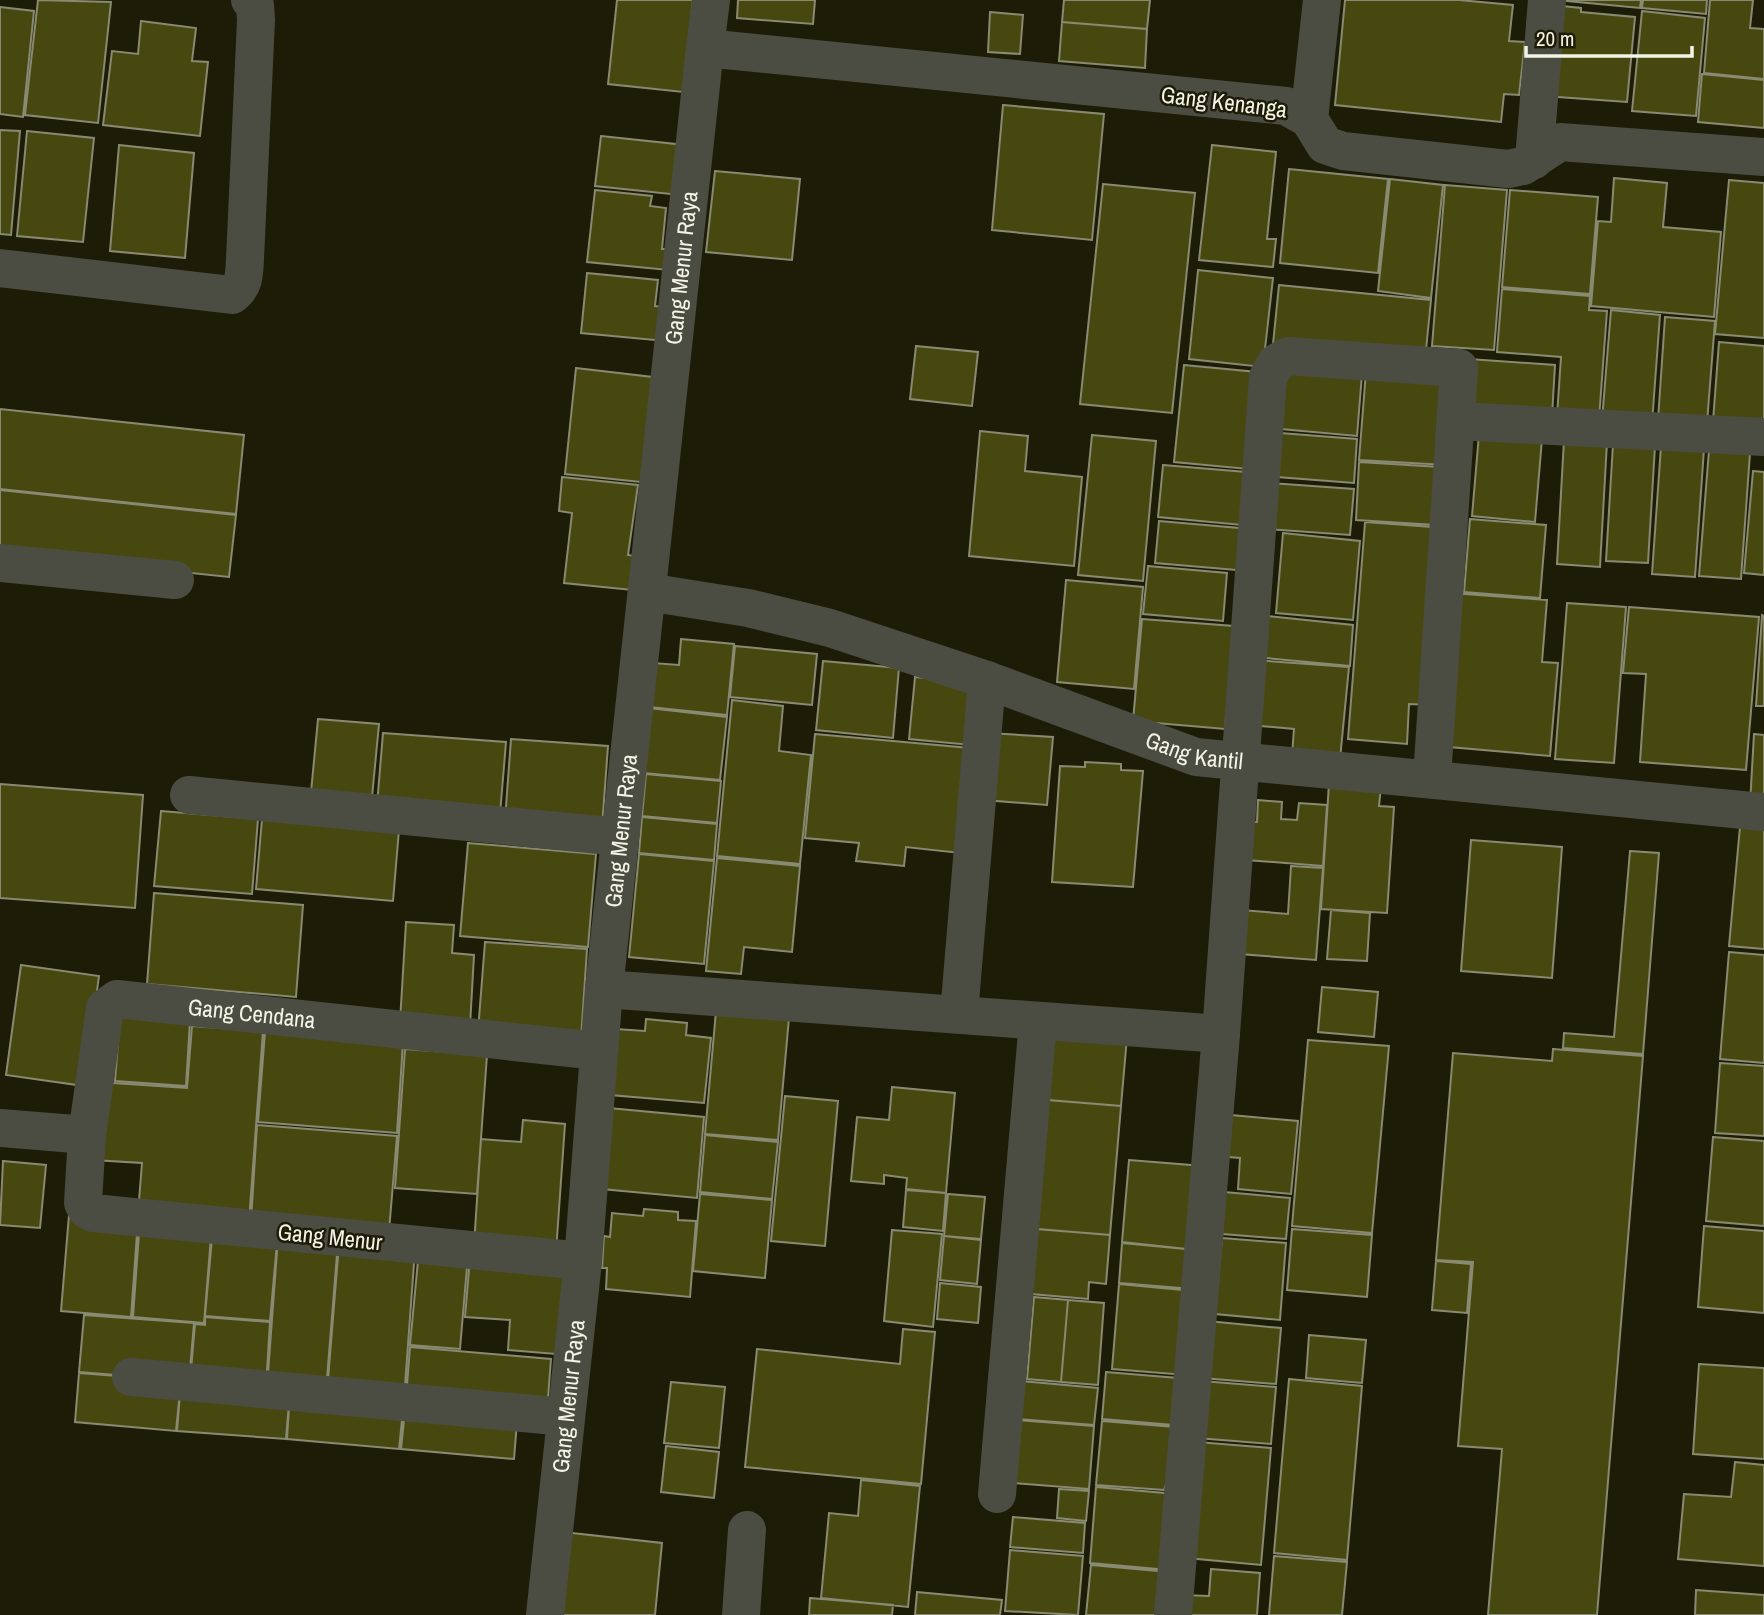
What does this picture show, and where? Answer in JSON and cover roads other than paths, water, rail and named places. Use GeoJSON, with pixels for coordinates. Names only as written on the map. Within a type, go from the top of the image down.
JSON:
{"type":"FeatureCollection","features":[{"type":"Feature","properties":{"kind":"street"},"geometry":{"type":"LineString","coordinates":[[0,268],[232,295],[239,290],[244,280],[256,33],[255,5],[250,0]]}},
{"type":"Feature","properties":{"kind":"street"},"geometry":{"type":"LineString","coordinates":[[705,48],[710,0]]}},
{"type":"Feature","properties":{"kind":"street"},"geometry":{"type":"LineString","coordinates":[[1309,119],[1322,0]]}},
{"type":"Feature","properties":{"kind":"street"},"geometry":{"type":"LineString","coordinates":[[1534,160],[1547,0]]}},
{"type":"Feature","properties":{"kind":"street","name":"Gang Kenanga"},"geometry":{"type":"LineString","coordinates":[[705,48],[1286,106],[1309,119],[1325,145],[1343,151],[1508,169],[1534,160],[1549,146],[1560,142],[1764,157]]}},
{"type":"Feature","properties":{"kind":"street","name":"Gang Menur Raya"},"geometry":{"type":"LineString","coordinates":[[544,1615],[583,1261],[604,989],[705,48]]}},
{"type":"Feature","properties":{"kind":"street"},"geometry":{"type":"LineString","coordinates":[[1173,1615],[1221,1034],[1268,377],[1276,363],[1288,356],[1459,368],[1432,778]]}},
{"type":"Feature","properties":{"kind":"street"},"geometry":{"type":"LineString","coordinates":[[1456,421],[1764,438]]}},
{"type":"Feature","properties":{"kind":"street"},"geometry":{"type":"LineString","coordinates":[[0,563],[175,580]]}},
{"type":"Feature","properties":{"kind":"street","name":"Gang Kantil"},"geometry":{"type":"LineString","coordinates":[[647,592],[748,608],[830,628],[987,680],[1170,749],[1239,762],[1432,778],[1764,812]]}},
{"type":"Feature","properties":{"kind":"street"},"geometry":{"type":"LineString","coordinates":[[959,1014],[987,680]]}},
{"type":"Feature","properties":{"kind":"street"},"geometry":{"type":"LineString","coordinates":[[189,796],[620,837]]}},
{"type":"Feature","properties":{"kind":"street"},"geometry":{"type":"LineString","coordinates":[[604,989],[1221,1034]]}},
{"type":"Feature","properties":{"kind":"street","name":"Gang Cendana"},"geometry":{"type":"LineString","coordinates":[[83,1203],[87,1135],[104,1008],[117,999],[598,1051]]}},
{"type":"Feature","properties":{"kind":"street"},"geometry":{"type":"LineString","coordinates":[[997,1494],[1038,1021]]}},
{"type":"Feature","properties":{"kind":"street"},"geometry":{"type":"LineString","coordinates":[[0,1128],[87,1135]]}},
{"type":"Feature","properties":{"kind":"street","name":"Gang Menur"},"geometry":{"type":"LineString","coordinates":[[83,1203],[87,1210],[107,1215],[583,1261]]}},
{"type":"Feature","properties":{"kind":"street"},"geometry":{"type":"LineString","coordinates":[[131,1377],[566,1418]]}},
{"type":"Feature","properties":{"kind":"street"},"geometry":{"type":"LineString","coordinates":[[741,1615],[747,1530]]}}]}
